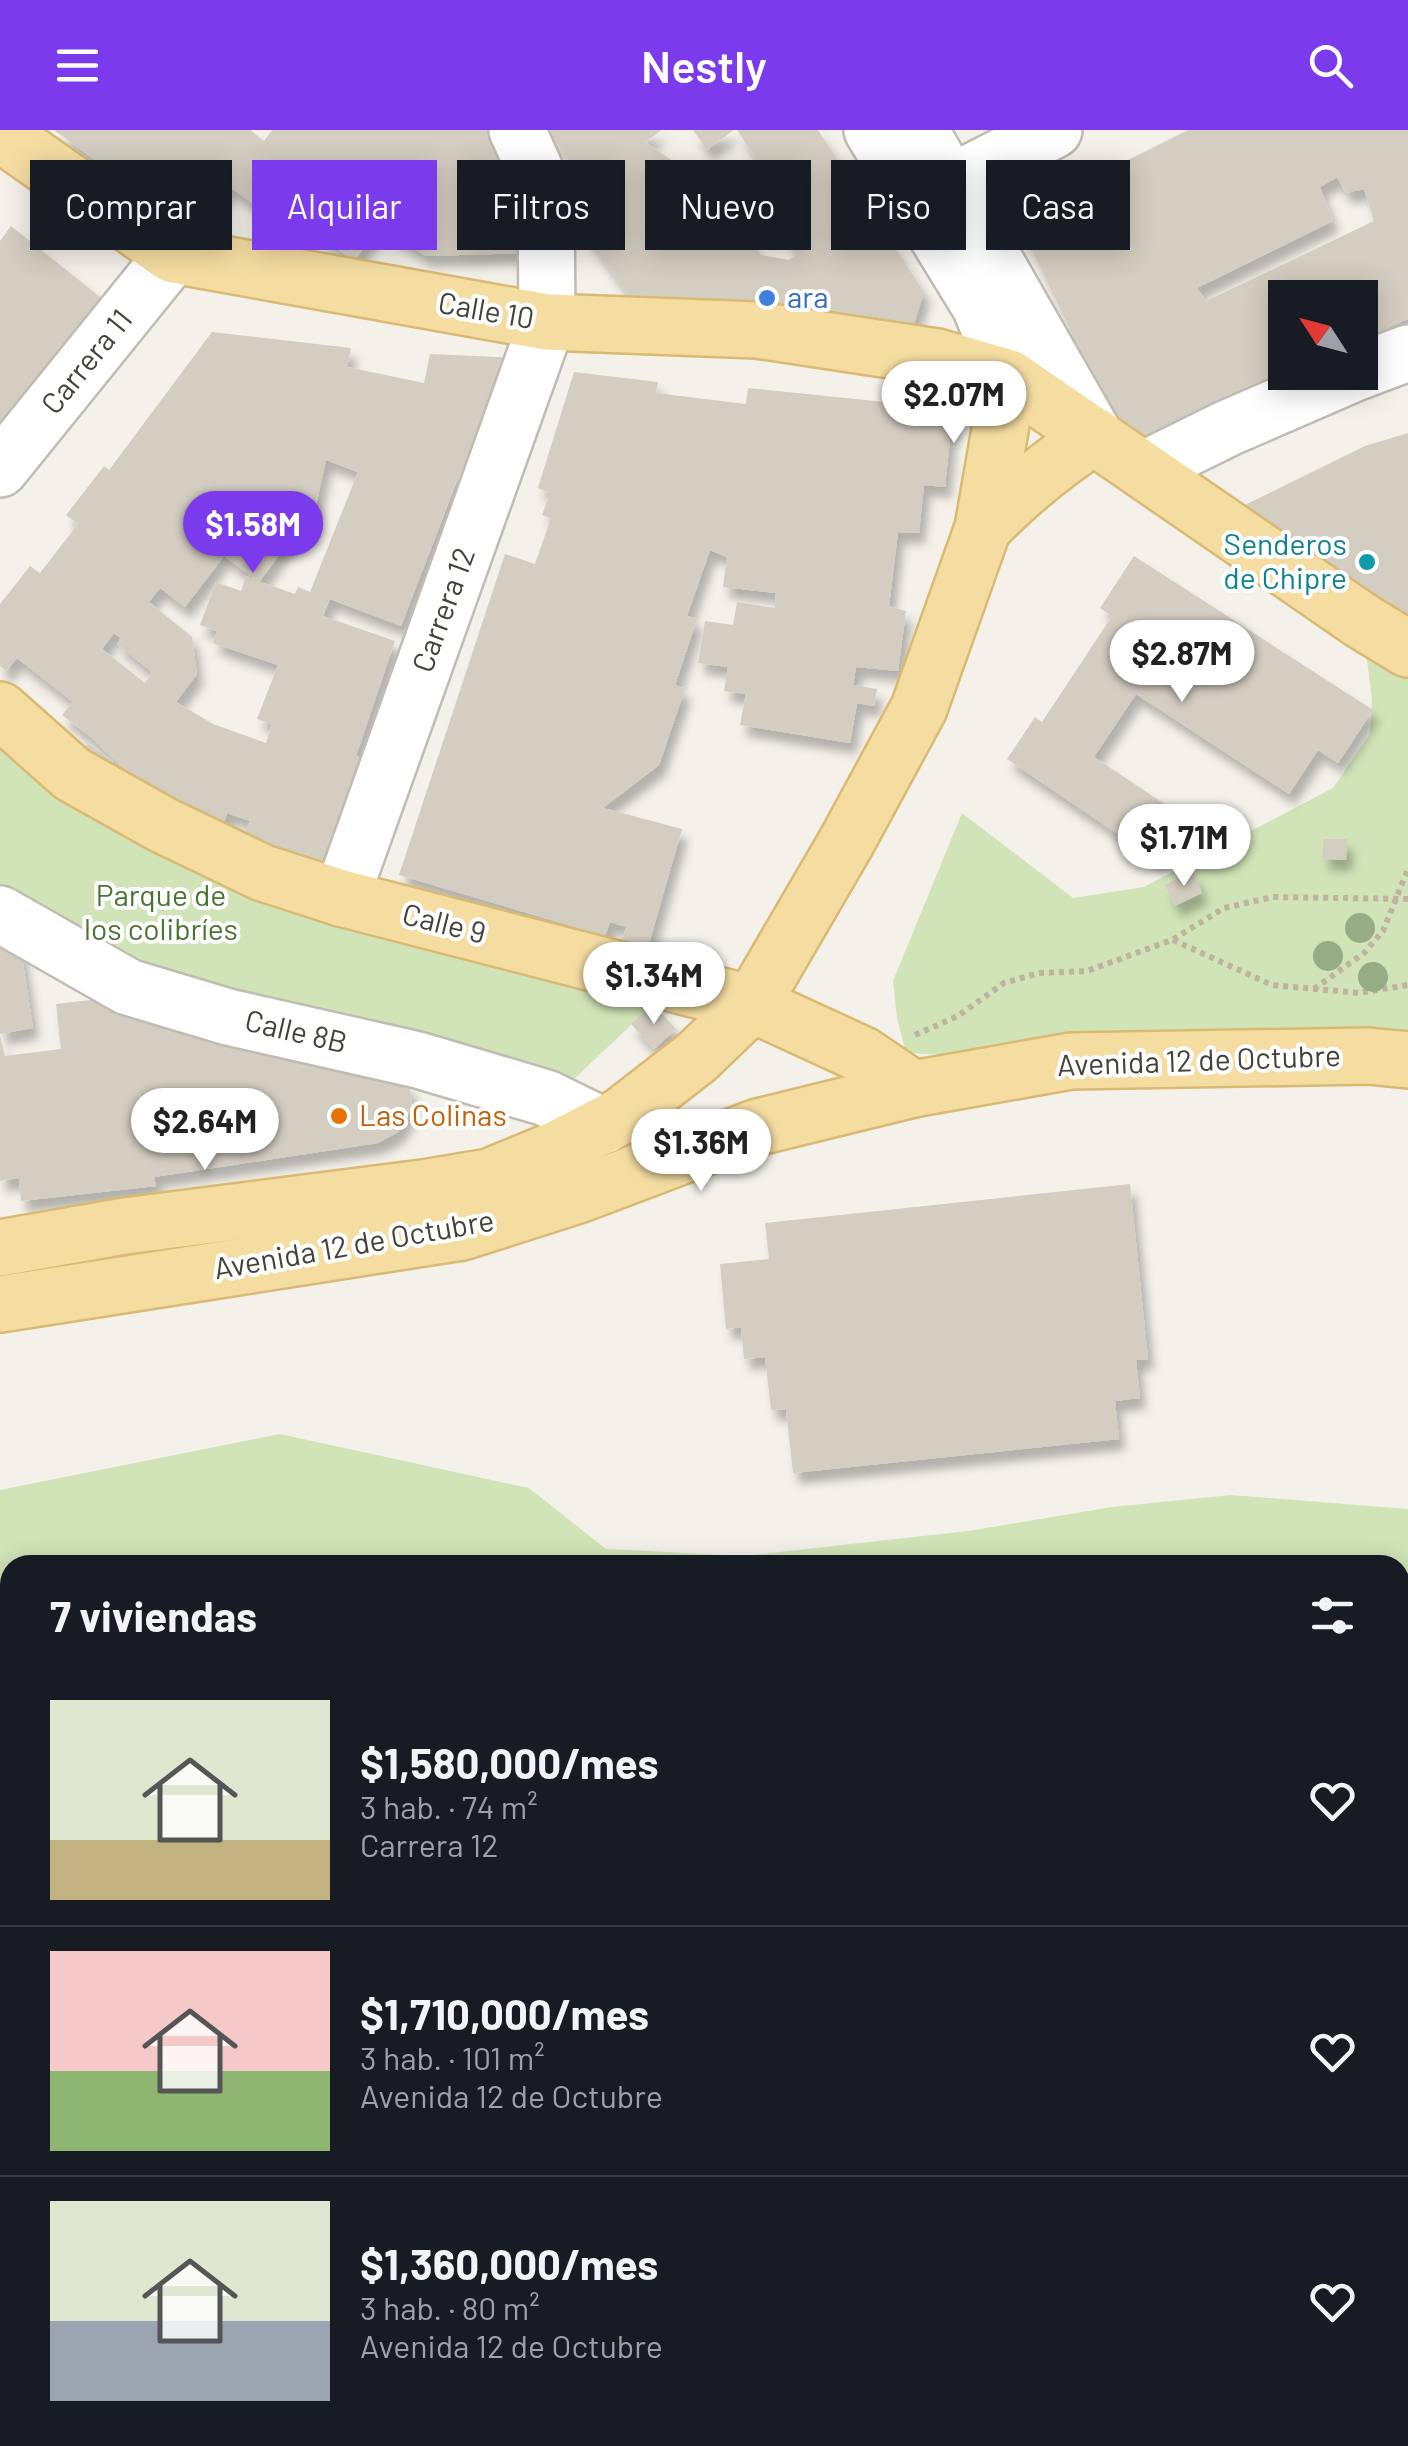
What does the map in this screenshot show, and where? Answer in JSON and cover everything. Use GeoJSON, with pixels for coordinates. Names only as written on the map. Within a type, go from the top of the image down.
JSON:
{"type":"FeatureCollection","features":[{"type":"Feature","properties":{"kind":"main road","name":"Calle 10"},"geometry":{"type":"LineString","coordinates":[[0,133],[173,255],[548,322],[757,330],[936,358],[1009,378]]}},
{"type":"Feature","properties":{"kind":"main road"},"geometry":{"type":"LineString","coordinates":[[1009,378],[1408,649]]}},
{"type":"Feature","properties":{"kind":"main road","name":"Avenida 12 de Octubre"},"geometry":{"type":"LineString","coordinates":[[0,1248],[125,1226],[489,1177],[557,1150],[621,1116],[698,1057],[752,1004],[848,841],[919,708],[983,528],[1009,378]]}},
{"type":"Feature","properties":{"kind":"main road"},"geometry":{"type":"LineString","coordinates":[[983,528],[1054,462],[1095,436]]}},
{"type":"Feature","properties":{"kind":"main road","name":"Calle 9"},"geometry":{"type":"LineString","coordinates":[[0,710],[72,774],[163,825],[263,872],[341,898],[752,1004],[863,1056],[913,1088]]}},
{"type":"Feature","properties":{"kind":"main road","name":"Avenida 12 de Octubre"},"geometry":{"type":"LineString","coordinates":[[0,1304],[462,1232],[578,1195],[758,1127],[913,1088],[1071,1061],[1368,1056],[1408,1060]]}},
{"type":"Feature","properties":{"kind":"street"},"geometry":{"type":"LineString","coordinates":[[516,130],[546,194],[548,322]]}},
{"type":"Feature","properties":{"kind":"street"},"geometry":{"type":"LineString","coordinates":[[872,130],[902,160]]}},
{"type":"Feature","properties":{"kind":"street"},"geometry":{"type":"LineString","coordinates":[[920,130],[926,160]]}},
{"type":"Feature","properties":{"kind":"street"},"geometry":{"type":"LineString","coordinates":[[966,175],[1054,130]]}},
{"type":"Feature","properties":{"kind":"street"},"geometry":{"type":"LineString","coordinates":[[966,242],[1095,436]]}},
{"type":"Feature","properties":{"kind":"street"},"geometry":{"type":"LineString","coordinates":[[957,250],[1009,378]]}},
{"type":"Feature","properties":{"kind":"street","name":"Carrera 11"},"geometry":{"type":"LineString","coordinates":[[0,469],[173,255]]}},
{"type":"Feature","properties":{"kind":"street","name":"Carrera 12"},"geometry":{"type":"LineString","coordinates":[[341,898],[548,322]]}},
{"type":"Feature","properties":{"kind":"street"},"geometry":{"type":"LineString","coordinates":[[1378,364],[1408,353]]}},
{"type":"Feature","properties":{"kind":"street"},"geometry":{"type":"LineString","coordinates":[[1145,470],[1316,390]]}},
{"type":"Feature","properties":{"kind":"street","name":"Calle 8B"},"geometry":{"type":"LineString","coordinates":[[0,914],[128,987],[228,1017],[436,1065],[546,1098],[603,1126]]}},
{"type":"Feature","properties":{"kind":"path"},"geometry":{"type":"LineString","coordinates":[[1313,990],[1364,953],[1383,931],[1408,869]]}},
{"type":"Feature","properties":{"kind":"path"},"geometry":{"type":"LineString","coordinates":[[863,1056],[958,1016],[1004,983],[1039,973],[1087,970],[1172,940],[1224,908],[1272,897],[1408,899]]}},
{"type":"Feature","properties":{"kind":"path"},"geometry":{"type":"LineString","coordinates":[[1172,940],[1272,984],[1360,993],[1408,986]]}},
{"type":"Feature","properties":{"kind":"green space"},"geometry":{"type":"Polygon","coordinates":[[[1362,621],[1408,649],[1408,1060],[1071,1061],[906,1053],[893,981],[962,813],[1073,898],[1144,887],[1333,788],[1370,734],[1372,699],[1362,621]]]}},
{"type":"Feature","properties":{"kind":"green space","name":"Parque de los colibríes"},"geometry":{"type":"Polygon","coordinates":[[[0,710],[72,774],[653,1004],[573,1080],[546,1098],[418,1060],[0,914],[0,710]]]}},
{"type":"Feature","properties":{"kind":"green space"},"geometry":{"type":"Polygon","coordinates":[[[280,1434],[529,1488],[606,1549],[725,1555],[0,1555],[0,1490],[280,1434]]]}},
{"type":"Feature","properties":{"kind":"green space"},"geometry":{"type":"Polygon","coordinates":[[[1231,1495],[1408,1509],[1408,1555],[754,1555],[1231,1495]]]}},
{"type":"Feature","properties":{"kind":"building"},"geometry":{"type":"Polygon","coordinates":[[[54,130],[250,130],[264,141],[272,130],[503,130],[510,160],[457,160],[457,250],[531,253],[426,256],[417,250],[437,250],[437,160],[252,160],[252,203],[232,188],[232,160],[95,160],[54,130]]]}},
{"type":"Feature","properties":{"kind":"building"},"geometry":{"type":"Polygon","coordinates":[[[547,130],[662,130],[645,142],[671,160],[645,160],[645,250],[757,250],[761,255],[789,260],[797,254],[794,250],[811,250],[811,160],[757,160],[737,130],[818,130],[838,160],[831,160],[831,250],[897,250],[924,292],[913,327],[638,308],[596,250],[625,250],[625,160],[568,160],[547,130]]]}},
{"type":"Feature","properties":{"kind":"building"},"geometry":{"type":"Polygon","coordinates":[[[693,130],[734,130],[707,150],[693,130]]]}},
{"type":"Feature","properties":{"kind":"building"},"geometry":{"type":"Polygon","coordinates":[[[1188,130],[1408,130],[1408,319],[1378,333],[1378,280],[1268,280],[1268,389],[1196,439],[1130,441],[1063,359],[1080,351],[1032,250],[1130,250],[1128,160],[1188,130]],[[1337,177],[1320,187],[1333,221],[1197,288],[1206,301],[1374,221],[1364,189],[1346,193],[1337,177]]]}},
{"type":"Feature","properties":{"kind":"building"},"geometry":{"type":"Polygon","coordinates":[[[11,226],[30,241],[30,250],[41,250],[119,312],[0,449],[0,241],[11,226]]]}},
{"type":"Feature","properties":{"kind":"building"},"geometry":{"type":"Polygon","coordinates":[[[339,250],[362,250],[354,261],[339,250]]]}},
{"type":"Feature","properties":{"kind":"building"},"geometry":{"type":"Polygon","coordinates":[[[212,332],[351,348],[347,367],[424,383],[430,354],[521,358],[472,486],[457,481],[401,626],[330,599],[323,616],[395,641],[356,756],[365,759],[323,871],[242,841],[250,821],[227,813],[223,826],[160,804],[92,738],[62,715],[73,702],[17,658],[6,671],[0,666],[0,604],[30,566],[40,573],[78,524],[66,515],[104,466],[109,470],[212,332]],[[326,460],[310,533],[300,527],[259,582],[295,594],[298,587],[310,592],[358,472],[326,460]],[[224,556],[185,607],[160,588],[149,602],[192,637],[197,674],[176,702],[213,724],[266,743],[272,724],[257,719],[278,665],[213,643],[217,631],[200,625],[216,582],[241,591],[246,576],[257,581],[224,556]],[[114,633],[102,649],[145,683],[152,672],[117,644],[121,638],[114,633]]]}},
{"type":"Feature","properties":{"kind":"building"},"geometry":{"type":"Polygon","coordinates":[[[574,372],[658,382],[656,393],[746,404],[748,388],[953,409],[945,487],[924,485],[919,533],[898,532],[889,606],[906,611],[898,671],[856,667],[853,685],[877,689],[874,706],[857,703],[850,743],[740,725],[746,694],[724,691],[728,667],[698,663],[705,621],[733,625],[737,602],[775,608],[776,593],[723,587],[727,557],[710,550],[687,616],[697,619],[675,685],[685,689],[659,765],[603,808],[682,829],[648,947],[622,941],[626,927],[610,922],[605,936],[399,875],[505,554],[535,564],[551,518],[542,515],[550,493],[538,488],[574,372]]]}},
{"type":"Feature","properties":{"kind":"building","name":"Senderos de Chipre"},"geometry":{"type":"Polygon","coordinates":[[[1408,433],[1408,617],[1243,506],[1365,446],[1408,433]]]}},
{"type":"Feature","properties":{"kind":"building"},"geometry":{"type":"Polygon","coordinates":[[[1134,556],[1373,710],[1338,763],[1318,750],[1289,794],[1136,694],[1094,757],[1187,819],[1159,862],[1007,759],[1035,717],[1042,722],[1112,616],[1100,608],[1134,556]]]}},
{"type":"Feature","properties":{"kind":"building"},"geometry":{"type":"Polygon","coordinates":[[[88,743],[113,761],[100,778],[75,760],[88,743]]]}},
{"type":"Feature","properties":{"kind":"building"},"geometry":{"type":"Polygon","coordinates":[[[1323,839],[1347,839],[1346,860],[1323,859],[1323,839]]]}},
{"type":"Feature","properties":{"kind":"building"},"geometry":{"type":"Polygon","coordinates":[[[1193,871],[1202,893],[1175,906],[1165,885],[1193,871]]]}},
{"type":"Feature","properties":{"kind":"building"},"geometry":{"type":"Polygon","coordinates":[[[20,944],[33,1028],[0,1034],[0,947],[20,944]]]}},
{"type":"Feature","properties":{"kind":"building"},"geometry":{"type":"Polygon","coordinates":[[[143,994],[409,1085],[412,1102],[407,1118],[398,1132],[378,1143],[154,1177],[156,1186],[21,1201],[19,1178],[0,1181],[0,1036],[5,1056],[61,1049],[56,1004],[143,994]]]}},
{"type":"Feature","properties":{"kind":"building"},"geometry":{"type":"Polygon","coordinates":[[[653,1004],[676,1029],[654,1049],[631,1024],[653,1004]]]}},
{"type":"Feature","properties":{"kind":"building"},"geometry":{"type":"Polygon","coordinates":[[[1130,1184],[1148,1359],[1136,1360],[1140,1398],[1115,1401],[1119,1439],[793,1473],[786,1409],[771,1410],[765,1357],[744,1359],[741,1327],[726,1329],[720,1264],[769,1259],[765,1223],[1130,1184]]]}},
{"type":"Feature","properties":{"kind":"place","name":"ara"},"geometry":{"type":"Point","coordinates":[767,298]}},
{"type":"Feature","properties":{"kind":"place","name":"Senderos de Chipre"},"geometry":{"type":"Point","coordinates":[1367,562]}},
{"type":"Feature","properties":{"kind":"place","name":"Las Colinas"},"geometry":{"type":"Point","coordinates":[339,1116]}}]}
